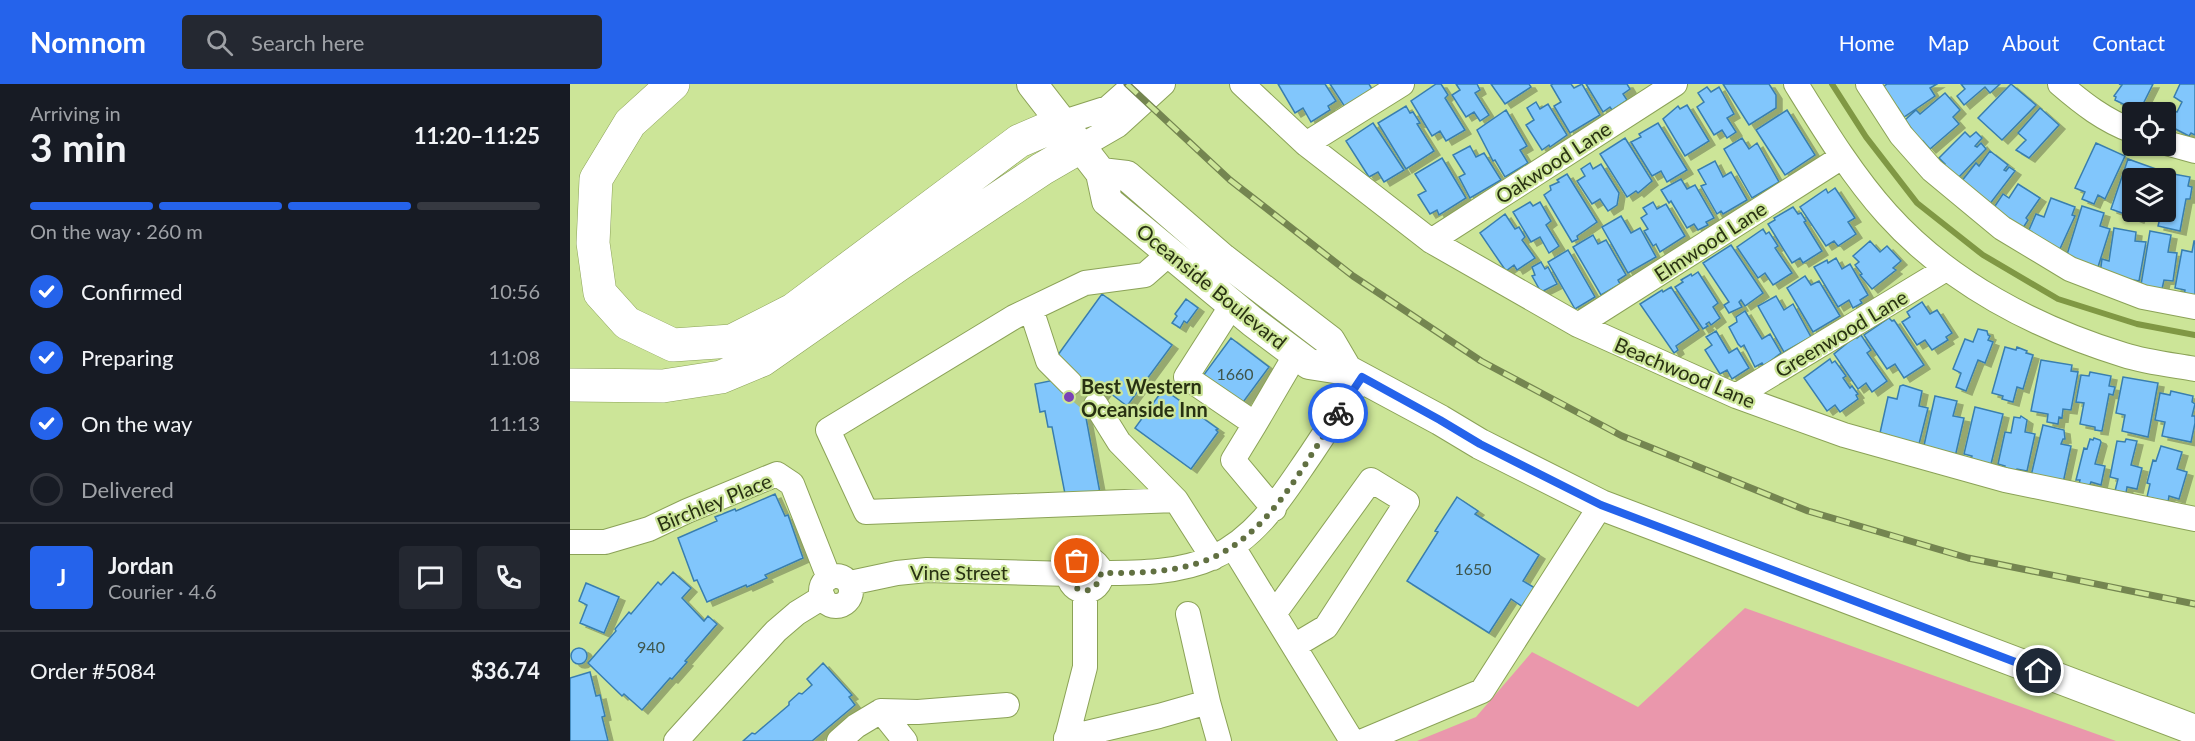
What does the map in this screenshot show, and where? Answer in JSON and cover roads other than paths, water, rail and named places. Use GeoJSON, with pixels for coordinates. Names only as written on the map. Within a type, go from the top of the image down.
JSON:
{"type":"FeatureCollection","features":[{"type":"Feature","properties":{"kind":"highway"},"geometry":{"type":"LineString","coordinates":[[673,84],[630,123],[596,178],[592,243],[600,293],[605,300],[627,323],[673,345],[732,341],[793,310],[1019,141],[1071,135]]}},
{"type":"Feature","properties":{"kind":"highway"},"geometry":{"type":"LineString","coordinates":[[570,385],[663,386],[721,377],[762,360],[898,265],[1042,169],[1071,135]]}},
{"type":"Feature","properties":{"kind":"main road","name":"Oceanside Boulevard"},"geometry":{"type":"LineString","coordinates":[[1032,84],[1101,173],[1107,201],[1232,305],[1309,364],[1354,373],[1480,444],[1601,505],[2195,730]]}},
{"type":"Feature","properties":{"kind":"main road","name":"Oceanside Boulevard"},"geometry":{"type":"LineString","coordinates":[[1101,173],[1127,176],[1223,260],[1330,341],[1354,373]]}},
{"type":"Feature","properties":{"kind":"street"},"geometry":{"type":"LineString","coordinates":[[1071,135],[1108,108],[1135,84]]}},
{"type":"Feature","properties":{"kind":"street"},"geometry":{"type":"LineString","coordinates":[[1071,135],[1118,124],[1163,84]]}},
{"type":"Feature","properties":{"kind":"street","name":"Beachwood Lane"},"geometry":{"type":"LineString","coordinates":[[1242,84],[1306,144],[1431,241],[1578,325],[1736,396],[1844,435],[2005,480],[2194,513]]}},
{"type":"Feature","properties":{"kind":"street"},"geometry":{"type":"LineString","coordinates":[[1306,144],[1402,84]]}},
{"type":"Feature","properties":{"kind":"street","name":"Oakwood Lane"},"geometry":{"type":"LineString","coordinates":[[1431,241],[1675,84]]}},
{"type":"Feature","properties":{"kind":"street"},"geometry":{"type":"LineString","coordinates":[[1796,84],[1842,157],[1888,215],[1946,269],[1990,297],[2065,334],[2125,355],[2195,369]]}},
{"type":"Feature","properties":{"kind":"street"},"geometry":{"type":"LineString","coordinates":[[1868,84],[1901,135],[1932,170],[2002,228],[2070,269],[2143,297],[2195,307]]}},
{"type":"Feature","properties":{"kind":"street"},"geometry":{"type":"LineString","coordinates":[[2060,84],[2084,105],[2122,127]]}},
{"type":"Feature","properties":{"kind":"street"},"geometry":{"type":"LineString","coordinates":[[2176,146],[2195,151]]}},
{"type":"Feature","properties":{"kind":"street","name":"Elmwood Lane"},"geometry":{"type":"LineString","coordinates":[[1578,325],[1842,157]]}},
{"type":"Feature","properties":{"kind":"street"},"geometry":{"type":"LineString","coordinates":[[1170,253],[1145,275],[1085,283],[1014,317],[828,430],[866,512],[1176,500]]}},
{"type":"Feature","properties":{"kind":"street","name":"Greenwood Lane"},"geometry":{"type":"LineString","coordinates":[[1736,396],[1946,269]]}},
{"type":"Feature","properties":{"kind":"street"},"geometry":{"type":"LineString","coordinates":[[1232,305],[1186,377],[1255,424]]}},
{"type":"Feature","properties":{"kind":"street"},"geometry":{"type":"LineString","coordinates":[[1030,309],[1048,361],[1070,382]]}},
{"type":"Feature","properties":{"kind":"street"},"geometry":{"type":"LineString","coordinates":[[1274,509],[1233,460],[1296,354]]}},
{"type":"Feature","properties":{"kind":"street","name":"Vine Street"},"geometry":{"type":"LineString","coordinates":[[676,741],[776,631],[834,586],[897,573],[927,570],[1085,579],[1187,566],[1223,552],[1274,509],[1354,373]]}},
{"type":"Feature","properties":{"kind":"street"},"geometry":{"type":"LineString","coordinates":[[1096,405],[1119,442],[1223,552],[1274,614],[1353,741]]}},
{"type":"Feature","properties":{"kind":"street","name":"Birchley Place"},"geometry":{"type":"LineString","coordinates":[[570,542],[605,542],[649,529],[777,474],[792,484],[834,586]]}},
{"type":"Feature","properties":{"kind":"street"},"geometry":{"type":"LineString","coordinates":[[1274,614],[1371,480],[1407,502],[1326,627],[1294,646]]}},
{"type":"Feature","properties":{"kind":"street"},"geometry":{"type":"LineString","coordinates":[[1362,741],[1482,691],[1601,505]]}},
{"type":"Feature","properties":{"kind":"street"},"geometry":{"type":"LineString","coordinates":[[1085,579],[1085,667],[1066,739],[1208,702]]}},
{"type":"Feature","properties":{"kind":"street"},"geometry":{"type":"LineString","coordinates":[[1188,614],[1219,741]]}},
{"type":"Feature","properties":{"kind":"street"},"geometry":{"type":"LineString","coordinates":[[839,741],[856,726],[881,711],[1007,705]]}},
{"type":"Feature","properties":{"kind":"street"},"geometry":{"type":"LineString","coordinates":[[881,711],[905,741]]}},
{"type":"Feature","properties":{"kind":"waterway"},"geometry":{"type":"LineString","coordinates":[[1832,84],[1866,137],[1917,203],[1983,255],[2058,299],[2137,324],[2195,335]]}},
{"type":"Feature","properties":{"kind":"tunnel"},"geometry":{"type":"LineString","coordinates":[[1070,383],[1096,405]]}},
{"type":"Feature","properties":{"kind":"railway"},"geometry":{"type":"LineString","coordinates":[[1127,84],[1230,180],[1353,276],[1481,361],[1622,436],[1808,511],[1968,558],[2195,604]]}},
{"type":"Feature","properties":{"kind":"place","name":"Best Western Oceanside Inn"},"geometry":{"type":"Point","coordinates":[1069,397]}}]}
